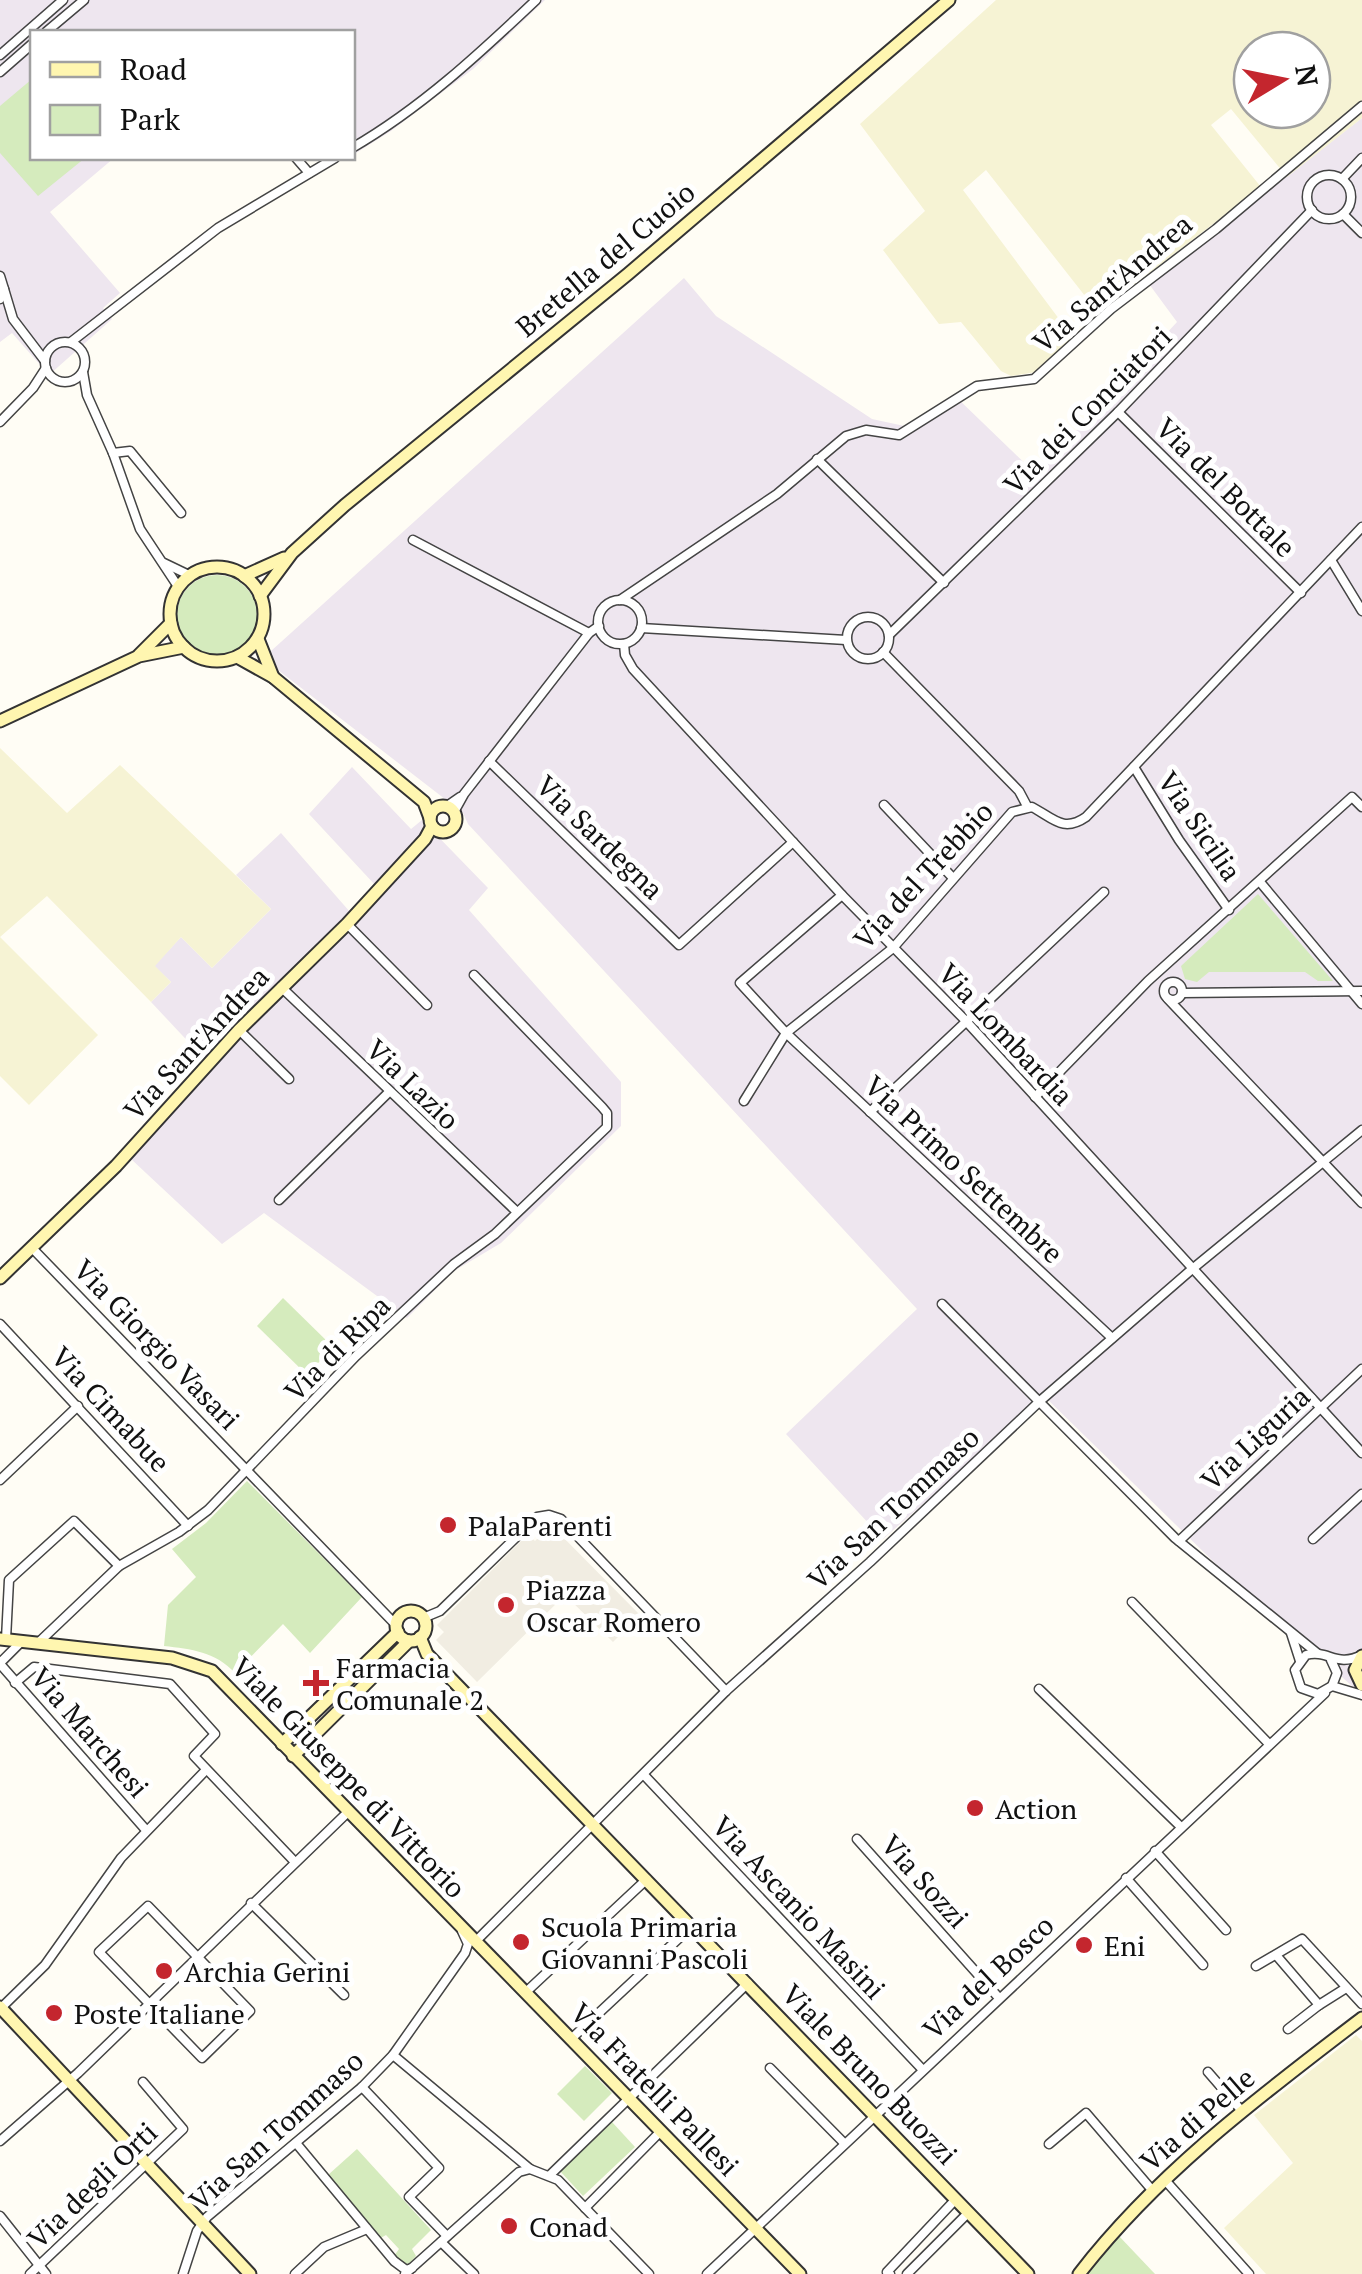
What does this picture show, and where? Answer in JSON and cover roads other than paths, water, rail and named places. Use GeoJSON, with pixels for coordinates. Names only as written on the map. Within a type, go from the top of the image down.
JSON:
{"type":"FeatureCollection","features":[{"type":"Feature","properties":{"kind":"main road","name":"Bretella del Cuoio"},"geometry":{"type":"LineString","coordinates":[[260,596],[292,553],[819,113],[948,0]]}},
{"type":"Feature","properties":{"kind":"main road","name":"Bretella del Cuoio"},"geometry":{"type":"LineString","coordinates":[[190,576],[205,569],[222,568],[244,576],[292,553]]}},
{"type":"Feature","properties":{"kind":"main road"},"geometry":{"type":"LineString","coordinates":[[190,576],[179,588],[171,608],[172,623],[184,647],[205,660],[221,661],[236,657],[258,638],[264,618],[260,596],[244,576]]}},
{"type":"Feature","properties":{"kind":"main road"},"geometry":{"type":"LineString","coordinates":[[138,656],[172,623]]}},
{"type":"Feature","properties":{"kind":"main road"},"geometry":{"type":"LineString","coordinates":[[258,638],[273,677]]}},
{"type":"Feature","properties":{"kind":"main road"},"geometry":{"type":"LineString","coordinates":[[0,721],[138,656],[184,647]]}},
{"type":"Feature","properties":{"kind":"main road"},"geometry":{"type":"LineString","coordinates":[[236,657],[273,677],[424,802],[448,808]]}},
{"type":"Feature","properties":{"kind":"main road"},"geometry":{"type":"LineString","coordinates":[[424,802],[434,825],[448,830],[454,825],[448,808]]}},
{"type":"Feature","properties":{"kind":"main road"},"geometry":{"type":"LineString","coordinates":[[434,825],[432,810],[448,808]]}},
{"type":"Feature","properties":{"kind":"main road","name":"Via Sant'Andrea"},"geometry":{"type":"LineString","coordinates":[[0,1278],[116,1166],[239,1030],[346,924],[434,825]]}},
{"type":"Feature","properties":{"kind":"main road"},"geometry":{"type":"LineString","coordinates":[[282,1744],[411,1612],[423,1618],[425,1630],[293,1756]]}},
{"type":"Feature","properties":{"kind":"main road","name":"Viale Bruno Buozzi"},"geometry":{"type":"LineString","coordinates":[[398,1625],[748,1983],[964,2216],[1028,2274]]}},
{"type":"Feature","properties":{"kind":"main road","name":"Viale Giuseppe di Vittorio"},"geometry":{"type":"LineString","coordinates":[[3,1639],[172,1658],[202,1666],[224,1681],[476,1942]]}},
{"type":"Feature","properties":{"kind":"main road"},"geometry":{"type":"LineString","coordinates":[[1362,1656],[1355,1670],[1362,1685]]}},
{"type":"Feature","properties":{"kind":"main road","name":"Via Fratelli Pallesi"},"geometry":{"type":"LineString","coordinates":[[476,1942],[800,2274]]}},
{"type":"Feature","properties":{"kind":"main road"},"geometry":{"type":"LineString","coordinates":[[0,2008],[250,2274]]}},
{"type":"Feature","properties":{"kind":"main road","name":"Via di Pelle"},"geometry":{"type":"LineString","coordinates":[[1079,2274],[1164,2178],[1241,2110],[1362,2018]]}},
{"type":"Feature","properties":{"kind":"street"},"geometry":{"type":"LineString","coordinates":[[0,55],[62,0]]}},
{"type":"Feature","properties":{"kind":"street"},"geometry":{"type":"LineString","coordinates":[[48,30],[84,0]]}},
{"type":"Feature","properties":{"kind":"street"},"geometry":{"type":"LineString","coordinates":[[355,146],[392,124],[477,56],[536,0]]}},
{"type":"Feature","properties":{"kind":"street"},"geometry":{"type":"LineString","coordinates":[[0,72],[30,46]]}},
{"type":"Feature","properties":{"kind":"street","name":"Via Sant'Andrea"},"geometry":{"type":"LineString","coordinates":[[448,808],[464,794],[588,633],[598,626],[603,608],[776,494],[846,436],[866,430],[899,434],[977,386],[1034,379],[1111,310],[1216,229],[1362,106]]}},
{"type":"Feature","properties":{"kind":"street","name":"Via dei Conciatori"},"geometry":{"type":"LineString","coordinates":[[889,635],[1118,412],[1312,210],[1307,197],[1310,184],[1322,176],[1342,178],[1362,158]]}},
{"type":"Feature","properties":{"kind":"street"},"geometry":{"type":"LineString","coordinates":[[298,160],[309,173]]}},
{"type":"Feature","properties":{"kind":"street"},"geometry":{"type":"LineString","coordinates":[[32,341],[71,342],[218,228],[332,160]]}},
{"type":"Feature","properties":{"kind":"street"},"geometry":{"type":"LineString","coordinates":[[1342,178],[1351,196],[1343,214]]}},
{"type":"Feature","properties":{"kind":"street"},"geometry":{"type":"LineString","coordinates":[[1312,210],[1323,218],[1343,214]]}},
{"type":"Feature","properties":{"kind":"street"},"geometry":{"type":"LineString","coordinates":[[1343,214],[1362,233]]}},
{"type":"Feature","properties":{"kind":"street"},"geometry":{"type":"LineString","coordinates":[[0,276],[13,320]]}},
{"type":"Feature","properties":{"kind":"street"},"geometry":{"type":"LineString","coordinates":[[0,299],[4,289]]}},
{"type":"Feature","properties":{"kind":"street"},"geometry":{"type":"LineString","coordinates":[[0,314],[13,320],[32,341],[55,379]]}},
{"type":"Feature","properties":{"kind":"street"},"geometry":{"type":"LineString","coordinates":[[88,331],[83,372],[88,396],[140,529],[179,588]]}},
{"type":"Feature","properties":{"kind":"street"},"geometry":{"type":"LineString","coordinates":[[71,342],[84,354]]}},
{"type":"Feature","properties":{"kind":"street"},"geometry":{"type":"LineString","coordinates":[[0,422],[33,388],[55,344]]}},
{"type":"Feature","properties":{"kind":"street"},"geometry":{"type":"LineString","coordinates":[[72,381],[83,372]]}},
{"type":"Feature","properties":{"kind":"street"},"geometry":{"type":"LineString","coordinates":[[33,388],[55,379],[72,381],[88,396]]}},
{"type":"Feature","properties":{"kind":"street","name":"Via del Bottale"},"geometry":{"type":"LineString","coordinates":[[1118,412],[1301,593]]}},
{"type":"Feature","properties":{"kind":"street"},"geometry":{"type":"LineString","coordinates":[[113,453],[130,451],[182,514]]}},
{"type":"Feature","properties":{"kind":"street"},"geometry":{"type":"LineString","coordinates":[[816,459],[944,583]]}},
{"type":"Feature","properties":{"kind":"street","name":"Via del Trebbio"},"geometry":{"type":"LineString","coordinates":[[744,1101],[786,1034],[892,948],[1003,820],[1027,806],[1058,824],[1075,824],[1086,817],[1362,528]]}},
{"type":"Feature","properties":{"kind":"street"},"geometry":{"type":"LineString","coordinates":[[412,540],[588,633]]}},
{"type":"Feature","properties":{"kind":"street"},"geometry":{"type":"LineString","coordinates":[[1331,560],[1362,611]]}},
{"type":"Feature","properties":{"kind":"street"},"geometry":{"type":"LineString","coordinates":[[164,564],[190,576]]}},
{"type":"Feature","properties":{"kind":"street"},"geometry":{"type":"LineString","coordinates":[[620,600],[636,608],[641,628]]}},
{"type":"Feature","properties":{"kind":"street"},"geometry":{"type":"LineString","coordinates":[[867,616],[879,620],[889,635],[884,652],[871,659],[849,649],[846,640],[854,621],[867,616]]}},
{"type":"Feature","properties":{"kind":"street"},"geometry":{"type":"LineString","coordinates":[[598,626],[607,640],[624,644],[641,628]]}},
{"type":"Feature","properties":{"kind":"street"},"geometry":{"type":"LineString","coordinates":[[641,628],[846,640]]}},
{"type":"Feature","properties":{"kind":"street","name":"Via Lombardia"},"geometry":{"type":"LineString","coordinates":[[624,644],[633,669],[892,948],[965,1020],[1362,1453]]}},
{"type":"Feature","properties":{"kind":"street"},"geometry":{"type":"LineString","coordinates":[[884,652],[1018,791],[1027,806]]}},
{"type":"Feature","properties":{"kind":"street","name":"Via Sardegna"},"geometry":{"type":"LineString","coordinates":[[490,761],[679,946],[793,842]]}},
{"type":"Feature","properties":{"kind":"street","name":"Via Sicilia"},"geometry":{"type":"LineString","coordinates":[[1134,767],[1179,840],[1230,910]]}},
{"type":"Feature","properties":{"kind":"street"},"geometry":{"type":"LineString","coordinates":[[1034,1097],[1148,981],[1352,797],[1362,807]]}},
{"type":"Feature","properties":{"kind":"street"},"geometry":{"type":"LineString","coordinates":[[884,806],[953,878]]}},
{"type":"Feature","properties":{"kind":"street"},"geometry":{"type":"LineString","coordinates":[[1260,882],[1357,992],[1362,1004]]}},
{"type":"Feature","properties":{"kind":"street"},"geometry":{"type":"LineString","coordinates":[[870,1112],[1104,892]]}},
{"type":"Feature","properties":{"kind":"street","name":"Via Primo Settembre"},"geometry":{"type":"LineString","coordinates":[[842,895],[740,983],[786,1034],[1112,1338]]}},
{"type":"Feature","properties":{"kind":"street"},"geometry":{"type":"LineString","coordinates":[[346,924],[428,1005]]}},
{"type":"Feature","properties":{"kind":"street"},"geometry":{"type":"LineString","coordinates":[[1164,968],[1182,993]]}},
{"type":"Feature","properties":{"kind":"street","name":"Via di Ripa"},"geometry":{"type":"LineString","coordinates":[[38,1643],[119,1566],[188,1526],[248,1470],[356,1356],[454,1264],[488,1240],[600,1134],[609,1120],[607,1112],[474,976]]}},
{"type":"Feature","properties":{"kind":"street"},"geometry":{"type":"LineString","coordinates":[[1148,981],[1362,1203]]}},
{"type":"Feature","properties":{"kind":"street"},"geometry":{"type":"LineString","coordinates":[[1166,996],[1166,985],[1177,983]]}},
{"type":"Feature","properties":{"kind":"street","name":"Via Lazio"},"geometry":{"type":"LineString","coordinates":[[281,987],[517,1212]]}},
{"type":"Feature","properties":{"kind":"street"},"geometry":{"type":"LineString","coordinates":[[1166,996],[1176,1000],[1182,993],[1357,992]]}},
{"type":"Feature","properties":{"kind":"street"},"geometry":{"type":"LineString","coordinates":[[239,1030],[289,1078]]}},
{"type":"Feature","properties":{"kind":"street"},"geometry":{"type":"LineString","coordinates":[[279,1200],[388,1093]]}},
{"type":"Feature","properties":{"kind":"street","name":"Via San Tommaso"},"geometry":{"type":"LineString","coordinates":[[476,1942],[726,1691],[1040,1401],[1362,1130]]}},
{"type":"Feature","properties":{"kind":"street","name":"Via Giorgio Vasari"},"geometry":{"type":"LineString","coordinates":[[33,1248],[398,1625]]}},
{"type":"Feature","properties":{"kind":"street"},"geometry":{"type":"LineString","coordinates":[[942,1304],[1179,1541],[1318,1653],[1344,1661],[1362,1656]]}},
{"type":"Feature","properties":{"kind":"street","name":"Via Cimabue"},"geometry":{"type":"LineString","coordinates":[[0,1324],[188,1526]]}},
{"type":"Feature","properties":{"kind":"street","name":"Via Liguria"},"geometry":{"type":"LineString","coordinates":[[1179,1541],[1362,1370]]}},
{"type":"Feature","properties":{"kind":"street"},"geometry":{"type":"LineString","coordinates":[[0,1480],[78,1406]]}},
{"type":"Feature","properties":{"kind":"street"},"geometry":{"type":"LineString","coordinates":[[1314,1538],[1362,1494]]}},
{"type":"Feature","properties":{"kind":"street"},"geometry":{"type":"LineString","coordinates":[[423,1618],[440,1612],[536,1517],[550,1516],[561,1519],[726,1691]]}},
{"type":"Feature","properties":{"kind":"street"},"geometry":{"type":"LineString","coordinates":[[3,1639],[9,1580],[74,1521],[119,1566]]}},
{"type":"Feature","properties":{"kind":"street"},"geometry":{"type":"LineString","coordinates":[[1132,1602],[1269,1744]]}},
{"type":"Feature","properties":{"kind":"street"},"geometry":{"type":"LineString","coordinates":[[1289,1629],[1300,1660],[1295,1676],[1304,1691],[1362,1695]]}},
{"type":"Feature","properties":{"kind":"street"},"geometry":{"type":"LineString","coordinates":[[0,1663],[22,1641]]}},
{"type":"Feature","properties":{"kind":"street"},"geometry":{"type":"LineString","coordinates":[[1300,1660],[1318,1653]]}},
{"type":"Feature","properties":{"kind":"street"},"geometry":{"type":"LineString","coordinates":[[1328,1690],[1337,1673],[1331,1660]]}},
{"type":"Feature","properties":{"kind":"street","name":"Via Marchesi"},"geometry":{"type":"LineString","coordinates":[[0,1663],[146,1830]]}},
{"type":"Feature","properties":{"kind":"street"},"geometry":{"type":"LineString","coordinates":[[15,1682],[34,1667],[170,1684],[215,1734],[194,1756],[294,1861]]}},
{"type":"Feature","properties":{"kind":"street"},"geometry":{"type":"LineString","coordinates":[[1039,1689],[1181,1826]]}},
{"type":"Feature","properties":{"kind":"street","name":"Via del Bosco"},"geometry":{"type":"LineString","coordinates":[[707,2274],[1328,1690]]}},
{"type":"Feature","properties":{"kind":"street"},"geometry":{"type":"LineString","coordinates":[[1301,1714],[1304,1691]]}},
{"type":"Feature","properties":{"kind":"street"},"geometry":{"type":"LineString","coordinates":[[0,2008],[45,1965],[121,1858],[206,1770]]}},
{"type":"Feature","properties":{"kind":"street","name":"Via Ascanio Masini"},"geometry":{"type":"LineString","coordinates":[[644,1775],[922,2069]]}},
{"type":"Feature","properties":{"kind":"street"},"geometry":{"type":"LineString","coordinates":[[0,2140],[68,2082],[348,1812]]}},
{"type":"Feature","properties":{"kind":"street","name":"Via Sozzi"},"geometry":{"type":"LineString","coordinates":[[857,1839],[999,1998]]}},
{"type":"Feature","properties":{"kind":"street"},"geometry":{"type":"LineString","coordinates":[[1155,1850],[1226,1930]]}},
{"type":"Feature","properties":{"kind":"street"},"geometry":{"type":"LineString","coordinates":[[1126,1878],[1202,1964]]}},
{"type":"Feature","properties":{"kind":"street"},"geometry":{"type":"LineString","coordinates":[[526,1992],[647,1880]]}},
{"type":"Feature","properties":{"kind":"street"},"geometry":{"type":"LineString","coordinates":[[251,1903],[344,1996]]}},
{"type":"Feature","properties":{"kind":"street"},"geometry":{"type":"LineString","coordinates":[[148,1906],[250,2011],[202,2058],[148,2003],[100,1952],[148,1906]]}},
{"type":"Feature","properties":{"kind":"street"},"geometry":{"type":"LineString","coordinates":[[460,1926],[468,1944],[465,1953],[478,1952],[492,1958]]}},
{"type":"Feature","properties":{"kind":"street"},"geometry":{"type":"LineString","coordinates":[[571,2039],[692,1926]]}},
{"type":"Feature","properties":{"kind":"street"},"geometry":{"type":"LineString","coordinates":[[1256,1966],[1302,1940],[1362,2004]]}},
{"type":"Feature","properties":{"kind":"street","name":"Via San Tommaso"},"geometry":{"type":"LineString","coordinates":[[183,2274],[201,2223],[362,2088],[393,2055],[465,1953]]}},
{"type":"Feature","properties":{"kind":"street"},"geometry":{"type":"LineString","coordinates":[[1276,1956],[1320,2005]]}},
{"type":"Feature","properties":{"kind":"street"},"geometry":{"type":"LineString","coordinates":[[550,2175],[748,1983]]}},
{"type":"Feature","properties":{"kind":"street"},"geometry":{"type":"LineString","coordinates":[[1288,2029],[1346,1988]]}},
{"type":"Feature","properties":{"kind":"street"},"geometry":{"type":"LineString","coordinates":[[393,2055],[530,2169],[550,2175],[648,2274]]}},
{"type":"Feature","properties":{"kind":"street"},"geometry":{"type":"LineString","coordinates":[[770,2068],[844,2143]]}},
{"type":"Feature","properties":{"kind":"street"},"geometry":{"type":"LineString","coordinates":[[1208,2072],[1241,2110]]}},
{"type":"Feature","properties":{"kind":"street","name":"Via degli Orti"},"geometry":{"type":"LineString","coordinates":[[30,2274],[43,2270],[183,2129],[143,2082]]}},
{"type":"Feature","properties":{"kind":"street"},"geometry":{"type":"LineString","coordinates":[[362,2088],[439,2168],[409,2198],[474,2274]]}},
{"type":"Feature","properties":{"kind":"street"},"geometry":{"type":"LineString","coordinates":[[1049,2144],[1086,2113],[1152,2190]]}},
{"type":"Feature","properties":{"kind":"street"},"geometry":{"type":"LineString","coordinates":[[585,2208],[661,2131]]}},
{"type":"Feature","properties":{"kind":"street"},"geometry":{"type":"LineString","coordinates":[[296,2143],[367,2229],[409,2271],[519,2172],[530,2169]]}},
{"type":"Feature","properties":{"kind":"street"},"geometry":{"type":"LineString","coordinates":[[1164,2178],[1249,2274]]}},
{"type":"Feature","properties":{"kind":"street"},"geometry":{"type":"LineString","coordinates":[[890,2274],[953,2203]]}},
{"type":"Feature","properties":{"kind":"street"},"geometry":{"type":"LineString","coordinates":[[0,2216],[43,2270]]}},
{"type":"Feature","properties":{"kind":"street"},"geometry":{"type":"LineString","coordinates":[[908,2274],[964,2216]]}},
{"type":"Feature","properties":{"kind":"street"},"geometry":{"type":"LineString","coordinates":[[295,2274],[324,2247],[367,2229]]}},
{"type":"Feature","properties":{"kind":"place","name":"PalaParenti"},"geometry":{"type":"Point","coordinates":[448,1525]}},
{"type":"Feature","properties":{"kind":"place","name":"Piazza Oscar Romero"},"geometry":{"type":"Point","coordinates":[506,1605]}},
{"type":"Feature","properties":{"kind":"place","name":"Farmacia Comunale 2"},"geometry":{"type":"Point","coordinates":[316,1683]}},
{"type":"Feature","properties":{"kind":"place","name":"Action"},"geometry":{"type":"Point","coordinates":[975,1808]}},
{"type":"Feature","properties":{"kind":"place","name":"Scuola Primaria Giovanni Pascoli"},"geometry":{"type":"Point","coordinates":[521,1942]}},
{"type":"Feature","properties":{"kind":"place","name":"Eni"},"geometry":{"type":"Point","coordinates":[1084,1945]}},
{"type":"Feature","properties":{"kind":"place","name":"Archia Gerini"},"geometry":{"type":"Point","coordinates":[164,1971]}},
{"type":"Feature","properties":{"kind":"place","name":"Poste Italiane"},"geometry":{"type":"Point","coordinates":[54,2013]}},
{"type":"Feature","properties":{"kind":"place","name":"Conad"},"geometry":{"type":"Point","coordinates":[509,2226]}}]}
